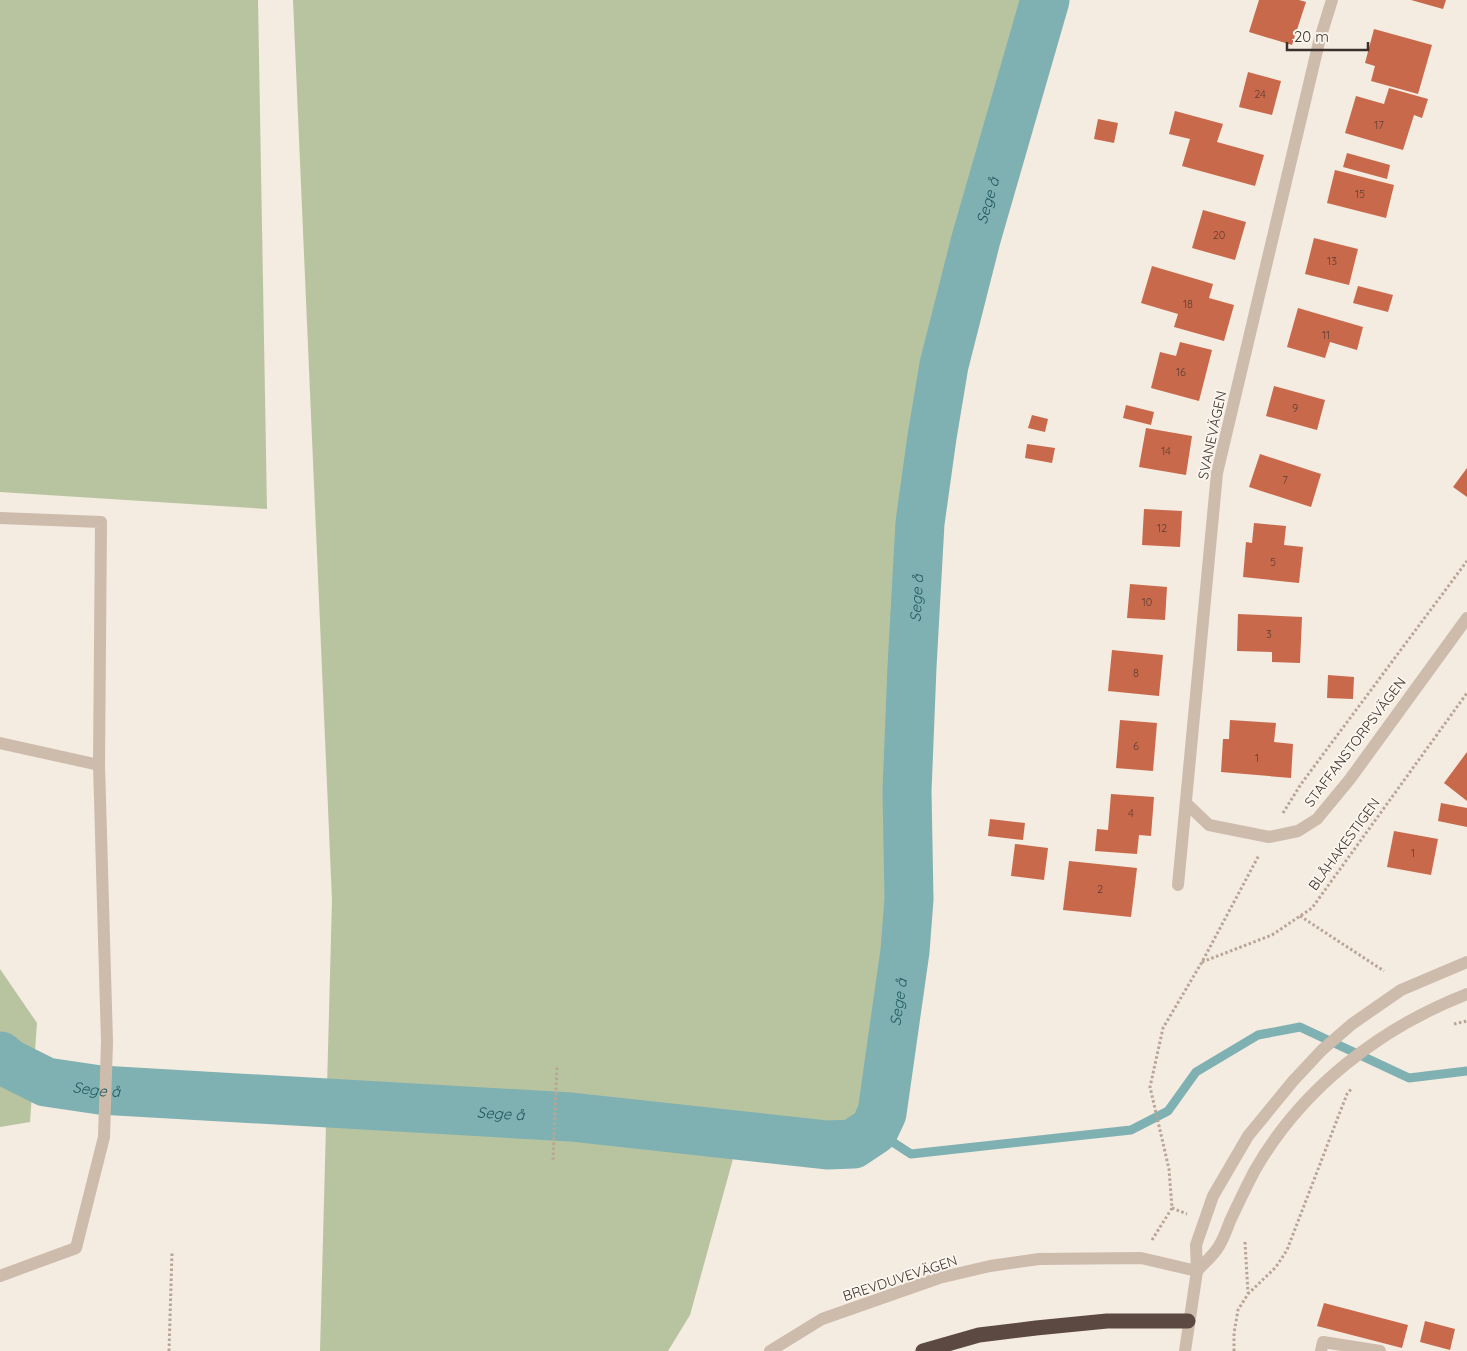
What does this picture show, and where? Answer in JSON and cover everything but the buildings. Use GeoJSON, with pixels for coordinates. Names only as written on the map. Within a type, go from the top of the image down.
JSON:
{"type":"FeatureCollection","features":[{"type":"Feature","properties":{"kind":"highway"},"geometry":{"type":"LineString","coordinates":[[923,1351],[979,1335],[1036,1328],[1107,1321],[1188,1321]]}},
{"type":"Feature","properties":{"kind":"street","name":"SVANEVÄGEN"},"geometry":{"type":"LineString","coordinates":[[1178,885],[1217,474],[1316,51],[1332,0]]}},
{"type":"Feature","properties":{"kind":"street"},"geometry":{"type":"LineString","coordinates":[[0,518],[101,522],[99,766],[107,1042],[104,1137],[76,1248],[0,1276]]}},
{"type":"Feature","properties":{"kind":"street","name":"STAFFANSTORPSVÄGEN"},"geometry":{"type":"LineString","coordinates":[[1187,804],[1209,824],[1269,837],[1298,831],[1317,819],[1350,779],[1467,618]]}},
{"type":"Feature","properties":{"kind":"street"},"geometry":{"type":"LineString","coordinates":[[0,743],[99,766]]}},
{"type":"Feature","properties":{"kind":"street"},"geometry":{"type":"LineString","coordinates":[[1185,1351],[1196,1271],[1196,1245],[1213,1196],[1228,1167],[1248,1136],[1270,1108],[1322,1050],[1352,1024],[1401,990],[1467,962]]}},
{"type":"Feature","properties":{"kind":"street"},"geometry":{"type":"LineString","coordinates":[[1196,1271],[1219,1246],[1240,1199],[1276,1138],[1307,1101],[1346,1063],[1379,1039],[1418,1016],[1467,994]]}},
{"type":"Feature","properties":{"kind":"street","name":"BREVDUVEVÄGEN"},"geometry":{"type":"LineString","coordinates":[[770,1351],[822,1319],[939,1278],[990,1266],[1039,1259],[1142,1258],[1196,1271]]}},
{"type":"Feature","properties":{"kind":"street"},"geometry":{"type":"LineString","coordinates":[[1321,1351],[1323,1342],[1380,1351]]}},
{"type":"Feature","properties":{"kind":"path","name":"BLÅHAKESTIGEN"},"geometry":{"type":"LineString","coordinates":[[1202,962],[1272,934],[1312,908],[1467,693]]}},
{"type":"Feature","properties":{"kind":"path"},"geometry":{"type":"LineString","coordinates":[[1300,916],[1384,971]]}},
{"type":"Feature","properties":{"kind":"path"},"geometry":{"type":"LineString","coordinates":[[1452,1024],[1467,1021]]}},
{"type":"Feature","properties":{"kind":"path"},"geometry":{"type":"LineString","coordinates":[[553,1160],[558,1065]]}},
{"type":"Feature","properties":{"kind":"path"},"geometry":{"type":"LineString","coordinates":[[1234,1351],[1234,1333],[1238,1310],[1248,1294],[1276,1267],[1287,1250],[1342,1106],[1347,1094],[1357,1082]]}},
{"type":"Feature","properties":{"kind":"path"},"geometry":{"type":"LineString","coordinates":[[1142,1258],[1172,1208],[1169,1169],[1150,1087]]}},
{"type":"Feature","properties":{"kind":"path"},"geometry":{"type":"LineString","coordinates":[[169,1351],[172,1253]]}},
{"type":"Feature","properties":{"kind":"green space"},"geometry":{"type":"Polygon","coordinates":[[[0,0],[258,0],[267,509],[0,492],[0,0]]]}},
{"type":"Feature","properties":{"kind":"green space"},"geometry":{"type":"Polygon","coordinates":[[[293,0],[1045,0],[976,239],[944,365],[932,437],[920,523],[912,667],[907,791],[909,899],[905,951],[882,1113],[874,1130],[853,1144],[827,1145],[739,1137],[690,1315],[668,1351],[320,1351],[332,900],[293,0]]]}},
{"type":"Feature","properties":{"kind":"green space"},"geometry":{"type":"Polygon","coordinates":[[[0,969],[37,1023],[30,1122],[0,1127],[0,969]]]}},
{"type":"Feature","properties":{"kind":"water"},"geometry":{"type":"Polygon","coordinates":[[[343,1086],[431,1086],[483,1095],[545,1094],[549,1104],[519,1106],[419,1096],[339,1098],[343,1086]]]}},
{"type":"Feature","properties":{"kind":"water"},"geometry":{"type":"Polygon","coordinates":[[[566,1104],[718,1123],[745,1120],[748,1124],[726,1130],[567,1112],[566,1104]]]}},
{"type":"Feature","properties":{"kind":"waterway","name":"Sege å"},"geometry":{"type":"LineString","coordinates":[[0,1056],[8,1063],[46,1082],[100,1090],[571,1117],[827,1145],[853,1144],[874,1130],[882,1113],[905,951],[909,899],[907,791],[912,667],[920,523],[932,437],[944,365],[976,239],[1045,0]]}},
{"type":"Feature","properties":{"kind":"waterway"},"geometry":{"type":"LineString","coordinates":[[874,1130],[911,1154],[1131,1130],[1168,1111],[1196,1072],[1258,1035],[1300,1027],[1409,1078],[1467,1071]]}}]}
